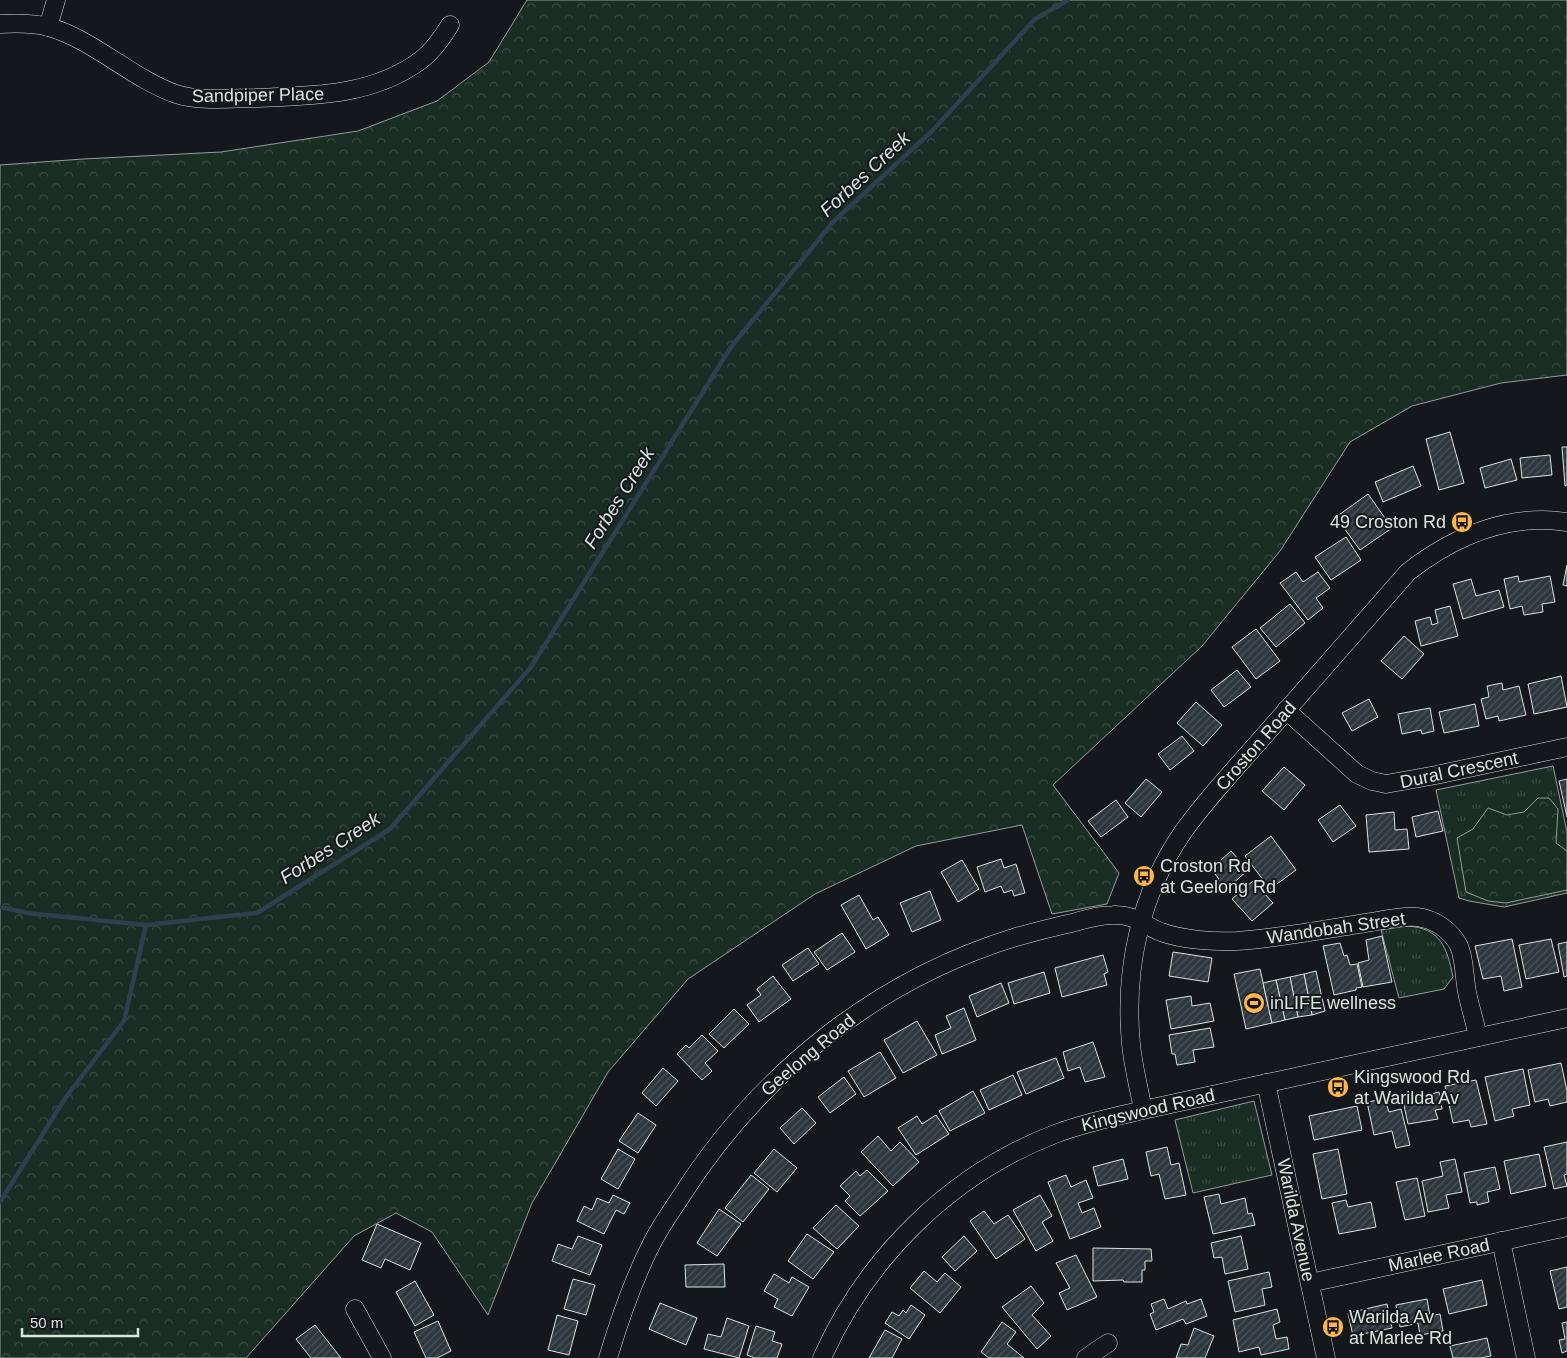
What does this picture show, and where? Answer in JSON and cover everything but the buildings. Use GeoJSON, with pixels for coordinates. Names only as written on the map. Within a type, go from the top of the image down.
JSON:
{"type":"FeatureCollection","features":[{"type":"Feature","properties":{"kind":"street"},"geometry":{"type":"LineString","coordinates":[[48,27],[56,0]]}},
{"type":"Feature","properties":{"kind":"street","name":"Sandpiper Place"},"geometry":{"type":"LineString","coordinates":[[0,24],[30,24],[48,27],[68,34],[159,87],[193,98],[213,99],[306,96],[332,94],[356,89],[404,71],[422,59],[438,43],[450,25]]}},
{"type":"Feature","properties":{"kind":"street","name":"Croston Road"},"geometry":{"type":"LineString","coordinates":[[1143,1110],[1131,1045],[1130,972],[1135,944],[1151,893],[1172,850],[1184,831],[1286,710],[1408,572],[1426,558],[1465,536],[1487,528],[1536,521],[1567,522]]}},
{"type":"Feature","properties":{"kind":"street","name":"Dural Crescent"},"geometry":{"type":"LineString","coordinates":[[1286,710],[1357,774],[1372,781],[1386,784],[1436,776],[1567,747]]}},
{"type":"Feature","properties":{"kind":"street","name":"Geelong Road"},"geometry":{"type":"LineString","coordinates":[[608,1358],[639,1270],[653,1240],[697,1170],[752,1102],[803,1054],[857,1013],[894,990],[927,973],[994,944],[1094,917],[1119,915],[1142,920]]}},
{"type":"Feature","properties":{"kind":"street","name":"Wandobah Street"},"geometry":{"type":"LineString","coordinates":[[1142,920],[1165,934],[1219,942],[1296,934],[1406,917],[1416,917],[1431,921],[1445,928],[1458,944],[1478,1038]]}},
{"type":"Feature","properties":{"kind":"street","name":"Kingswood Road"},"geometry":{"type":"LineString","coordinates":[[822,1358],[849,1305],[868,1278],[898,1241],[925,1214],[959,1186],[995,1163],[1055,1134],[1077,1126],[1143,1110],[1567,1018]]}},
{"type":"Feature","properties":{"kind":"street","name":"Warilda Avenue"},"geometry":{"type":"LineString","coordinates":[[1266,1083],[1326,1358]]}},
{"type":"Feature","properties":{"kind":"street","name":"Marlee Road"},"geometry":{"type":"LineString","coordinates":[[1310,1283],[1567,1227]]}},
{"type":"Feature","properties":{"kind":"street"},"geometry":{"type":"LineString","coordinates":[[1501,1241],[1526,1358]]}},
{"type":"Feature","properties":{"kind":"street"},"geometry":{"type":"LineString","coordinates":[[355,1309],[382,1358]]}},
{"type":"Feature","properties":{"kind":"street"},"geometry":{"type":"LineString","coordinates":[[1086,1358],[1108,1343]]}},
{"type":"Feature","properties":{"kind":"green space"},"geometry":{"type":"Polygon","coordinates":[[[527,0],[1567,0],[1567,375],[1501,383],[1412,406],[1350,442],[1280,551],[1202,646],[1053,785],[1119,873],[1107,904],[1052,914],[1022,825],[916,846],[815,894],[688,979],[608,1072],[532,1203],[488,1315],[432,1232],[396,1213],[354,1236],[246,1358],[0,1358],[0,165],[221,152],[358,131],[437,101],[489,62],[527,0]]]}},
{"type":"Feature","properties":{"kind":"green space"},"geometry":{"type":"Polygon","coordinates":[[[1553,766],[1567,832],[1567,893],[1504,907],[1459,898],[1436,790],[1553,766]]]}},
{"type":"Feature","properties":{"kind":"green space"},"geometry":{"type":"Polygon","coordinates":[[[1538,798],[1549,798],[1558,809],[1556,843],[1567,851],[1567,890],[1506,903],[1488,901],[1466,892],[1457,838],[1473,829],[1488,808],[1507,815],[1524,812],[1538,798]]]}},
{"type":"Feature","properties":{"kind":"green space"},"geometry":{"type":"Polygon","coordinates":[[[1407,926],[1428,931],[1435,935],[1445,949],[1453,977],[1444,989],[1399,998],[1381,930],[1407,926]]]}},
{"type":"Feature","properties":{"kind":"green space"},"geometry":{"type":"Polygon","coordinates":[[[1254,1101],[1272,1175],[1193,1193],[1175,1120],[1254,1101]]]}},
{"type":"Feature","properties":{"kind":"waterway","name":"Forbes Creek"},"geometry":{"type":"LineString","coordinates":[[0,907],[27,913],[146,925],[257,913],[390,829],[531,667],[731,347],[833,222],[932,131],[1035,19],[1068,0]]}},
{"type":"Feature","properties":{"kind":"waterway","name":"Forbes Creek"},"geometry":{"type":"LineString","coordinates":[[0,1202],[66,1097],[124,1021],[146,925]]}},
{"type":"Feature","properties":{"kind":"place","name":"49 Croston Rd"},"geometry":{"type":"Point","coordinates":[1462,522]}},
{"type":"Feature","properties":{"kind":"place","name":"Croston Rd at Geelong Rd"},"geometry":{"type":"Point","coordinates":[1144,876]}},
{"type":"Feature","properties":{"kind":"place","name":"inLIFE wellness"},"geometry":{"type":"Point","coordinates":[1254,1003]}},
{"type":"Feature","properties":{"kind":"place","name":"Kingswood Rd at Warilda Av"},"geometry":{"type":"Point","coordinates":[1338,1087]}},
{"type":"Feature","properties":{"kind":"place","name":"Warilda Av at Marlee Rd"},"geometry":{"type":"Point","coordinates":[1333,1327]}}]}
